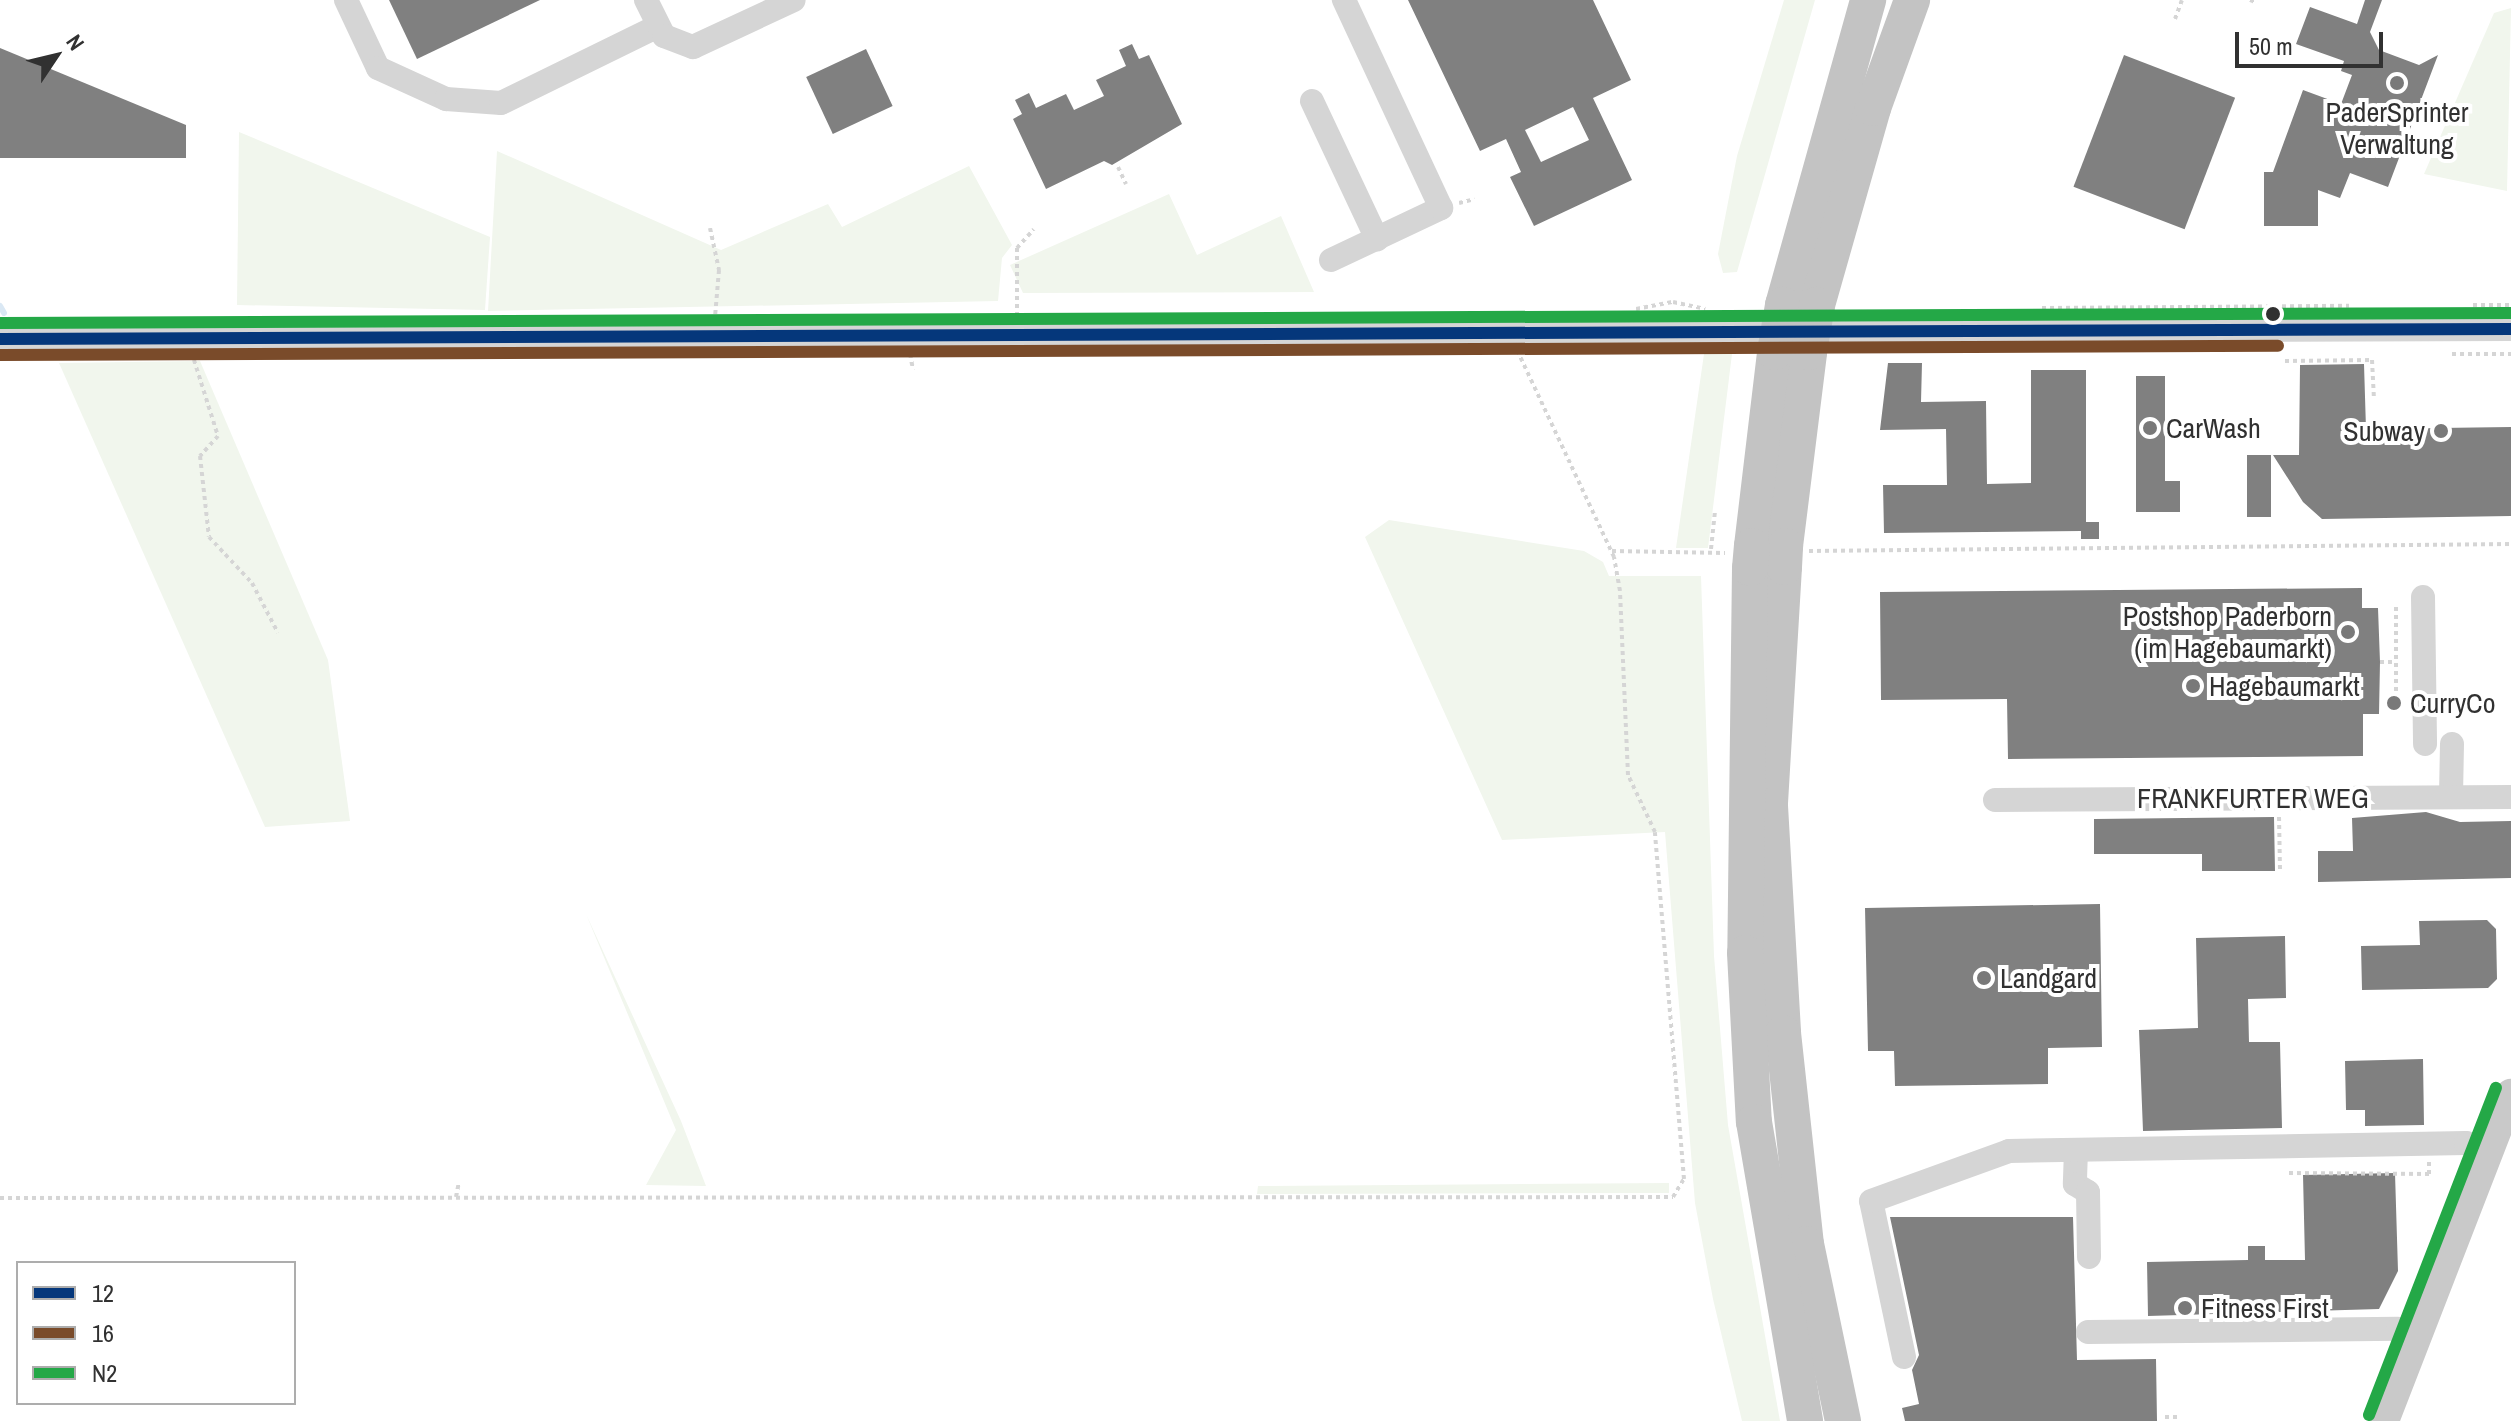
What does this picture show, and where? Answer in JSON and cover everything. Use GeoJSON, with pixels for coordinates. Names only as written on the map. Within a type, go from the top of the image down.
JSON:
{"type":"FeatureCollection","features":[{"type":"Feature","properties":{"kind":"highway"},"geometry":{"type":"LineString","coordinates":[[1800,305],[1797,194],[1847,0]]}},
{"type":"Feature","properties":{"kind":"highway"},"geometry":{"type":"LineString","coordinates":[[1805,1421],[1754,1122],[1745,953],[1768,557],[1792,352],[1868,0]]}},
{"type":"Feature","properties":{"kind":"highway"},"geometry":{"type":"LineString","coordinates":[[1800,305],[1838,168],[1891,0]]}},
{"type":"Feature","properties":{"kind":"highway"},"geometry":{"type":"LineString","coordinates":[[1800,305],[1912,0]]}},
{"type":"Feature","properties":{"kind":"highway"},"geometry":{"type":"LineString","coordinates":[[1768,557],[1770,806],[1783,1033],[1806,1244],[1843,1421]]}},
{"type":"Feature","properties":{"kind":"main road"},"geometry":{"type":"LineString","coordinates":[[2384,1421],[2511,1094]]}},
{"type":"Feature","properties":{"kind":"street"},"geometry":{"type":"LineString","coordinates":[[346,0],[378,68],[446,99],[501,103],[658,26]]}},
{"type":"Feature","properties":{"kind":"street"},"geometry":{"type":"LineString","coordinates":[[646,0],[658,26],[676,46],[693,47],[794,0]]}},
{"type":"Feature","properties":{"kind":"street"},"geometry":{"type":"LineString","coordinates":[[1331,260],[1441,208],[1344,0]]}},
{"type":"Feature","properties":{"kind":"street"},"geometry":{"type":"LineString","coordinates":[[1312,101],[1377,239]]}},
{"type":"Feature","properties":{"kind":"street"},"geometry":{"type":"LineString","coordinates":[[0,339],[192,341],[2511,329]]}},
{"type":"Feature","properties":{"kind":"street"},"geometry":{"type":"LineString","coordinates":[[2423,597],[2425,744]]}},
{"type":"Feature","properties":{"kind":"street"},"geometry":{"type":"LineString","coordinates":[[2451,796],[2452,744]]}},
{"type":"Feature","properties":{"kind":"street","name":"FRANKFURTER WEG"},"geometry":{"type":"LineString","coordinates":[[1995,800],[2511,797]]}},
{"type":"Feature","properties":{"kind":"street"},"geometry":{"type":"LineString","coordinates":[[1904,1357],[1871,1201],[2009,1151],[2466,1143],[2488,1152]]}},
{"type":"Feature","properties":{"kind":"street"},"geometry":{"type":"LineString","coordinates":[[2076,1150],[2075,1184],[2088,1192],[2089,1257]]}},
{"type":"Feature","properties":{"kind":"street"},"geometry":{"type":"LineString","coordinates":[[2088,1332],[2398,1329],[2418,1336]]}},
{"type":"Feature","properties":{"kind":"path"},"geometry":{"type":"LineString","coordinates":[[2175,19],[2182,0]]}},
{"type":"Feature","properties":{"kind":"path"},"geometry":{"type":"LineString","coordinates":[[1118,167],[1126,184]]}},
{"type":"Feature","properties":{"kind":"path"},"geometry":{"type":"LineString","coordinates":[[710,228],[719,270],[715,319]]}},
{"type":"Feature","properties":{"kind":"path"},"geometry":{"type":"LineString","coordinates":[[1017,320],[1017,248],[1034,229]]}},
{"type":"Feature","properties":{"kind":"path"},"geometry":{"type":"LineString","coordinates":[[2465,305],[2511,305]]}},
{"type":"Feature","properties":{"kind":"path"},"geometry":{"type":"LineString","coordinates":[[2031,308],[2358,306]]}},
{"type":"Feature","properties":{"kind":"path"},"geometry":{"type":"LineString","coordinates":[[0,1198],[1673,1197],[1684,1179],[1655,832],[1628,775],[1620,591],[1612,551],[1519,365],[1517,333]]}},
{"type":"Feature","properties":{"kind":"path"},"geometry":{"type":"LineString","coordinates":[[192,341],[218,436],[200,456],[209,537],[252,583],[278,633]]}},
{"type":"Feature","properties":{"kind":"path"},"geometry":{"type":"LineString","coordinates":[[2452,354],[2511,354]]}},
{"type":"Feature","properties":{"kind":"path"},"geometry":{"type":"LineString","coordinates":[[2285,361],[2372,360],[2374,400]]}},
{"type":"Feature","properties":{"kind":"path"},"geometry":{"type":"LineString","coordinates":[[1612,551],[1711,551],[1715,511]]}},
{"type":"Feature","properties":{"kind":"path"},"geometry":{"type":"LineString","coordinates":[[1824,551],[2511,544]]}},
{"type":"Feature","properties":{"kind":"path"},"geometry":{"type":"LineString","coordinates":[[2396,604],[2396,707]]}},
{"type":"Feature","properties":{"kind":"path"},"geometry":{"type":"LineString","coordinates":[[2380,662],[2396,662]]}},
{"type":"Feature","properties":{"kind":"path"},"geometry":{"type":"LineString","coordinates":[[2274,814],[2280,870]]}},
{"type":"Feature","properties":{"kind":"path"},"geometry":{"type":"LineString","coordinates":[[2289,1173],[2429,1174],[2429,1165]]}},
{"type":"Feature","properties":{"kind":"path"},"geometry":{"type":"LineString","coordinates":[[456,1197],[459,1182]]}},
{"type":"Feature","properties":{"kind":"path"},"geometry":{"type":"LineString","coordinates":[[2165,1417],[2178,1417]]}},
{"type":"Feature","properties":{"kind":"shaded area"},"geometry":{"type":"Polygon","coordinates":[[[1784,0],[1815,0],[1737,272],[1723,273],[1718,254],[1737,156],[1784,0]]]}},
{"type":"Feature","properties":{"kind":"shaded area"},"geometry":{"type":"Polygon","coordinates":[[[2511,8],[2507,191],[2424,174],[2494,13],[2511,8]]]}},
{"type":"Feature","properties":{"kind":"shaded area"},"geometry":{"type":"Polygon","coordinates":[[[239,132],[490,237],[485,310],[237,305],[239,132]]]}},
{"type":"Feature","properties":{"kind":"shaded area"},"geometry":{"type":"Polygon","coordinates":[[[497,151],[721,250],[828,204],[842,227],[969,166],[1012,245],[1002,258],[998,301],[488,311],[497,151]]]}},
{"type":"Feature","properties":{"kind":"shaded area"},"geometry":{"type":"Polygon","coordinates":[[[1169,194],[1197,255],[1281,216],[1314,292],[1023,293],[1010,265],[1169,194]]]}},
{"type":"Feature","properties":{"kind":"shaded area"},"geometry":{"type":"Polygon","coordinates":[[[1704,354],[1732,354],[1708,548],[1676,548],[1704,354]]]}},
{"type":"Feature","properties":{"kind":"shaded area"},"geometry":{"type":"Polygon","coordinates":[[[200,361],[328,660],[350,821],[265,827],[59,363],[200,361]]]}},
{"type":"Feature","properties":{"kind":"shaded area"},"geometry":{"type":"Polygon","coordinates":[[[1389,520],[1584,551],[1603,562],[1609,576],[1701,576],[1714,956],[1728,1125],[1780,1421],[1742,1421],[1713,1299],[1695,1203],[1665,832],[1502,840],[1365,537],[1389,520]]]}},
{"type":"Feature","properties":{"kind":"shaded area"},"geometry":{"type":"Polygon","coordinates":[[[586,914],[681,1121],[706,1186],[646,1185],[676,1130],[586,914]]]}},
{"type":"Feature","properties":{"kind":"shaded area"},"geometry":{"type":"Polygon","coordinates":[[[1669,1183],[1669,1193],[1257,1194],[1258,1186],[1669,1183]]]}},
{"type":"Feature","properties":{"kind":"building"},"geometry":{"type":"Polygon","coordinates":[[[389,0],[540,0],[417,59],[389,0]]]}},
{"type":"Feature","properties":{"kind":"building"},"geometry":{"type":"Polygon","coordinates":[[[1408,0],[1593,0],[1631,80],[1593,98],[1632,180],[1534,226],[1510,177],[1521,172],[1506,139],[1480,151],[1408,0]],[[1573,107],[1525,130],[1541,162],[1589,140],[1573,107]]]}},
{"type":"Feature","properties":{"kind":"building"},"geometry":{"type":"Polygon","coordinates":[[[2365,0],[2382,0],[2370,32],[2379,50],[2419,65],[2438,55],[2388,187],[2350,173],[2340,198],[2318,190],[2318,226],[2264,226],[2264,172],[2273,172],[2303,90],[2341,104],[2352,75],[2341,71],[2344,61],[2296,44],[2310,7],[2357,24],[2365,0]]]}},
{"type":"Feature","properties":{"kind":"building"},"geometry":{"type":"Polygon","coordinates":[[[1132,44],[1139,59],[1149,55],[1182,124],[1112,165],[1104,161],[1046,189],[1013,119],[1022,114],[1015,100],[1029,93],[1036,108],[1066,94],[1074,110],[1104,96],[1096,80],[1126,66],[1119,50],[1132,44]]]}},
{"type":"Feature","properties":{"kind":"building"},"geometry":{"type":"Polygon","coordinates":[[[0,48],[186,125],[186,158],[0,158],[0,48]]]}},
{"type":"Feature","properties":{"kind":"building"},"geometry":{"type":"Polygon","coordinates":[[[866,49],[893,106],[833,134],[806,77],[866,49]]]}},
{"type":"Feature","properties":{"kind":"building"},"geometry":{"type":"Polygon","coordinates":[[[2124,55],[2235,98],[2185,229],[2073,187],[2124,55]]]}},
{"type":"Feature","properties":{"kind":"building"},"geometry":{"type":"Polygon","coordinates":[[[1888,363],[1922,363],[1921,402],[1986,401],[1987,484],[2031,483],[2031,370],[2086,370],[2086,522],[2099,522],[2099,539],[2081,539],[2081,531],[1884,533],[1883,485],[1947,485],[1946,429],[1880,430],[1888,363]]]}},
{"type":"Feature","properties":{"kind":"building"},"geometry":{"type":"Polygon","coordinates":[[[2364,364],[2366,429],[2511,427],[2511,516],[2322,519],[2303,502],[2273,455],[2299,455],[2300,365],[2364,364]]]}},
{"type":"Feature","properties":{"kind":"building","name":"CarWash"},"geometry":{"type":"Polygon","coordinates":[[[2136,376],[2165,376],[2165,481],[2180,481],[2180,512],[2136,512],[2136,376]]]}},
{"type":"Feature","properties":{"kind":"building"},"geometry":{"type":"Polygon","coordinates":[[[2247,455],[2271,455],[2271,517],[2247,517],[2247,455]]]}},
{"type":"Feature","properties":{"kind":"building","name":"Hagebaumarkt"},"geometry":{"type":"Polygon","coordinates":[[[2362,588],[2362,608],[2378,608],[2380,662],[2379,714],[2363,714],[2363,756],[2008,759],[2007,699],[1881,700],[1880,592],[2362,588]]]}},
{"type":"Feature","properties":{"kind":"building"},"geometry":{"type":"Polygon","coordinates":[[[2426,812],[2460,822],[2511,821],[2511,878],[2318,882],[2318,851],[2353,851],[2352,818],[2426,812]]]}},
{"type":"Feature","properties":{"kind":"building"},"geometry":{"type":"Polygon","coordinates":[[[2274,817],[2275,871],[2202,871],[2202,854],[2094,854],[2094,819],[2274,817]]]}},
{"type":"Feature","properties":{"kind":"building","name":"Landgard"},"geometry":{"type":"Polygon","coordinates":[[[2100,904],[2102,1047],[2048,1048],[2048,1084],[1895,1086],[1894,1051],[1868,1051],[1865,908],[2100,904]]]}},
{"type":"Feature","properties":{"kind":"building"},"geometry":{"type":"Polygon","coordinates":[[[2487,920],[2496,929],[2497,979],[2488,988],[2362,990],[2361,946],[2420,945],[2419,921],[2487,920]]]}},
{"type":"Feature","properties":{"kind":"building"},"geometry":{"type":"Polygon","coordinates":[[[2285,936],[2286,998],[2248,999],[2249,1042],[2280,1042],[2282,1128],[2143,1131],[2139,1030],[2198,1028],[2196,938],[2285,936]]]}},
{"type":"Feature","properties":{"kind":"building"},"geometry":{"type":"Polygon","coordinates":[[[2423,1059],[2424,1125],[2365,1126],[2365,1110],[2346,1110],[2345,1061],[2423,1059]]]}},
{"type":"Feature","properties":{"kind":"building"},"geometry":{"type":"Polygon","coordinates":[[[2395,1173],[2398,1271],[2379,1309],[2148,1316],[2147,1262],[2248,1260],[2248,1246],[2265,1246],[2265,1260],[2305,1260],[2303,1175],[2395,1173]]]}},
{"type":"Feature","properties":{"kind":"building"},"geometry":{"type":"Polygon","coordinates":[[[1890,1217],[2073,1217],[2077,1360],[2156,1359],[2157,1421],[1905,1421],[1902,1408],[1919,1404],[1912,1370],[1919,1355],[1890,1217]]]}},
{"type":"Feature","properties":{"kind":"waterway"},"geometry":{"type":"LineString","coordinates":[[0,306],[4,313]]}},
{"type":"Feature","properties":{"kind":"waterway"},"geometry":{"type":"LineString","coordinates":[[503,355],[809,354]]}},
{"type":"Feature","properties":{"kind":"waterway"},"geometry":{"type":"LineString","coordinates":[[203,356],[320,355]]}},
{"type":"Feature","properties":{"kind":"waterway"},"geometry":{"type":"LineString","coordinates":[[343,355],[482,355]]}},
{"type":"Feature","properties":{"kind":"waterway"},"geometry":{"type":"LineString","coordinates":[[98,357],[184,356]]}},
{"type":"Feature","properties":{"kind":"transit line","name":"N2"},"geometry":{"type":"LineString","coordinates":[[0,323],[2511,313]]}},
{"type":"Feature","properties":{"kind":"transit line","name":"12"},"geometry":{"type":"LineString","coordinates":[[0,339],[2511,329]]}},
{"type":"Feature","properties":{"kind":"transit line","name":"16"},"geometry":{"type":"LineString","coordinates":[[0,355],[2278,346]]}},
{"type":"Feature","properties":{"kind":"transit line","name":"N2"},"geometry":{"type":"LineString","coordinates":[[2369,1415],[2496,1088]]}},
{"type":"Feature","properties":{"kind":"place","name":"PaderSprinter Verwaltung"},"geometry":{"type":"Point","coordinates":[2397,83]}},
{"type":"Feature","properties":{"kind":"place","name":"CarWash"},"geometry":{"type":"Point","coordinates":[2150,428]}},
{"type":"Feature","properties":{"kind":"place","name":"Subway"},"geometry":{"type":"Point","coordinates":[2441,431]}},
{"type":"Feature","properties":{"kind":"place","name":"Postshop Paderborn (im Hagebaumarkt)"},"geometry":{"type":"Point","coordinates":[2348,632]}},
{"type":"Feature","properties":{"kind":"place","name":"Hagebaumarkt"},"geometry":{"type":"Point","coordinates":[2193,686]}},
{"type":"Feature","properties":{"kind":"place","name":"CurryCo"},"geometry":{"type":"Point","coordinates":[2394,703]}},
{"type":"Feature","properties":{"kind":"place","name":"Landgard"},"geometry":{"type":"Point","coordinates":[1984,978]}},
{"type":"Feature","properties":{"kind":"place","name":"Fitness First"},"geometry":{"type":"Point","coordinates":[2185,1308]}}]}
